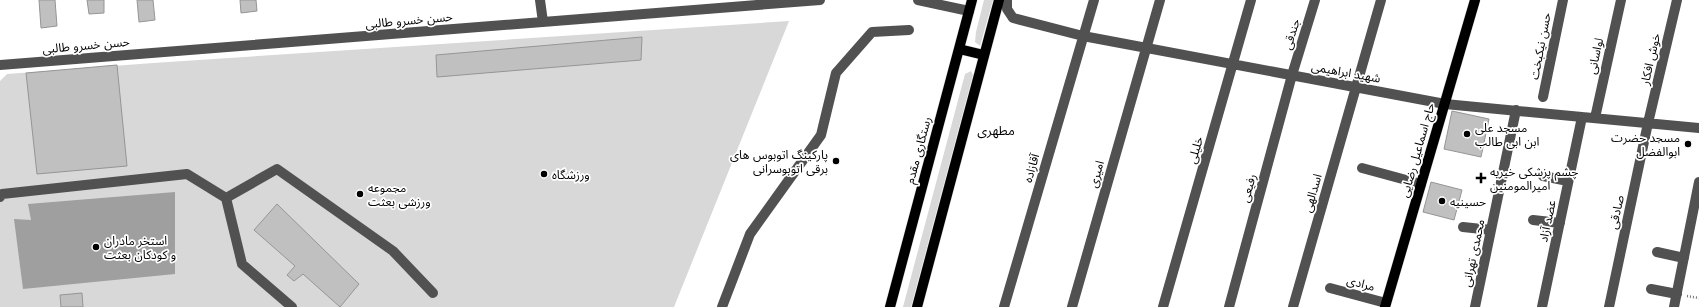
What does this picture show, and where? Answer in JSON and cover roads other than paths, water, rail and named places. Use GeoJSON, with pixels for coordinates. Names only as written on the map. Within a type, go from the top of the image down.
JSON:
{"type":"FeatureCollection","features":[{"type":"Feature","properties":{"kind":"main road","name":"رستگاری مقدم"},"geometry":{"type":"LineString","coordinates":[[890,307],[972,0]]}},
{"type":"Feature","properties":{"kind":"main road"},"geometry":{"type":"LineString","coordinates":[[917,307],[999,0]]}},
{"type":"Feature","properties":{"kind":"main road","name":"حاج اسماعیل رضایی"},"geometry":{"type":"LineString","coordinates":[[1385,305],[1475,0]]}},
{"type":"Feature","properties":{"kind":"main road"},"geometry":{"type":"LineString","coordinates":[[959,49],[984,55]]}},
{"type":"Feature","properties":{"kind":"street"},"geometry":{"type":"LineString","coordinates":[[540,0],[543,22]]}},
{"type":"Feature","properties":{"kind":"street","name":"حسن خسرو طالبی"},"geometry":{"type":"LineString","coordinates":[[0,65],[820,0]]}},
{"type":"Feature","properties":{"kind":"street"},"geometry":{"type":"LineString","coordinates":[[918,0],[969,11]]}},
{"type":"Feature","properties":{"kind":"street","name":"شهید ابراهیمی"},"geometry":{"type":"LineString","coordinates":[[1007,0],[1007,9],[1013,18],[1083,36],[1233,65],[1445,104],[1699,128]]}},
{"type":"Feature","properties":{"kind":"street","name":"آقازاده"},"geometry":{"type":"LineString","coordinates":[[1004,307],[1094,0]]}},
{"type":"Feature","properties":{"kind":"street","name":"امیری"},"geometry":{"type":"LineString","coordinates":[[1072,307],[1160,0]]}},
{"type":"Feature","properties":{"kind":"street","name":"خلیلی"},"geometry":{"type":"LineString","coordinates":[[1163,307],[1251,0]]}},
{"type":"Feature","properties":{"kind":"street","name":"جندقی"},"geometry":{"type":"LineString","coordinates":[[1292,75],[1315,0]]}},
{"type":"Feature","properties":{"kind":"street","name":"اسدالهی"},"geometry":{"type":"LineString","coordinates":[[1293,307],[1381,0]]}},
{"type":"Feature","properties":{"kind":"street","name":"حسن نیکبخت"},"geometry":{"type":"LineString","coordinates":[[1543,97],[1563,0]]}},
{"type":"Feature","properties":{"kind":"street","name":"لواسانی"},"geometry":{"type":"LineString","coordinates":[[1595,118],[1621,0]]}},
{"type":"Feature","properties":{"kind":"street","name":"خوش افکار"},"geometry":{"type":"LineString","coordinates":[[1648,123],[1677,0]]}},
{"type":"Feature","properties":{"kind":"street"},"geometry":{"type":"LineString","coordinates":[[722,307],[750,234],[822,134],[836,73],[872,32],[909,30]]}},
{"type":"Feature","properties":{"kind":"street","name":"رفیعی"},"geometry":{"type":"LineString","coordinates":[[1229,307],[1292,75]]}},
{"type":"Feature","properties":{"kind":"street","name":"محمدی تهرانی"},"geometry":{"type":"LineString","coordinates":[[1475,307],[1516,110]]}},
{"type":"Feature","properties":{"kind":"street","name":"عضد آزاد"},"geometry":{"type":"LineString","coordinates":[[1542,307],[1582,117]]}},
{"type":"Feature","properties":{"kind":"street","name":"صادقی"},"geometry":{"type":"LineString","coordinates":[[1609,307],[1648,123]]}},
{"type":"Feature","properties":{"kind":"street"},"geometry":{"type":"LineString","coordinates":[[1362,168],[1421,184]]}},
{"type":"Feature","properties":{"kind":"street"},"geometry":{"type":"LineString","coordinates":[[226,198],[277,169],[393,251],[433,293]]}},
{"type":"Feature","properties":{"kind":"street"},"geometry":{"type":"LineString","coordinates":[[0,197],[2,194],[187,174],[226,198],[242,264],[292,307]]}},
{"type":"Feature","properties":{"kind":"street"},"geometry":{"type":"LineString","coordinates":[[1544,176],[1568,181]]}},
{"type":"Feature","properties":{"kind":"street"},"geometry":{"type":"LineString","coordinates":[[1674,307],[1697,199],[1699,182]]}},
{"type":"Feature","properties":{"kind":"street"},"geometry":{"type":"LineString","coordinates":[[1534,220],[1560,223]]}},
{"type":"Feature","properties":{"kind":"street"},"geometry":{"type":"LineString","coordinates":[[1463,226],[1491,230]]}},
{"type":"Feature","properties":{"kind":"street"},"geometry":{"type":"LineString","coordinates":[[1657,252],[1684,258]]}},
{"type":"Feature","properties":{"kind":"street","name":"مرادی"},"geometry":{"type":"LineString","coordinates":[[1330,288],[1385,305]]}},
{"type":"Feature","properties":{"kind":"street"},"geometry":{"type":"LineString","coordinates":[[1651,289],[1677,294]]}},
{"type":"Feature","properties":{"kind":"place","name":"مسجد علی ابن ابی طالب"},"geometry":{"type":"Point","coordinates":[1467,134]}},
{"type":"Feature","properties":{"kind":"place","name":"مسجد حضرت ابوالفضل"},"geometry":{"type":"Point","coordinates":[1688,144]}},
{"type":"Feature","properties":{"kind":"place","name":"پارکینگ اتوبوس های برقی اتوبوسرانی"},"geometry":{"type":"Point","coordinates":[836,161]}},
{"type":"Feature","properties":{"kind":"place","name":"ورزشگاه"},"geometry":{"type":"Point","coordinates":[544,174]}},
{"type":"Feature","properties":{"kind":"place","name":"چشم پزشکی خیریه امیرالمومنین"},"geometry":{"type":"Point","coordinates":[1481,178]}},
{"type":"Feature","properties":{"kind":"place","name":"مجموعه ورزشی بعثت"},"geometry":{"type":"Point","coordinates":[360,194]}},
{"type":"Feature","properties":{"kind":"place","name":"حسینیه"},"geometry":{"type":"Point","coordinates":[1442,201]}},
{"type":"Feature","properties":{"kind":"place","name":"استخر مادران و کودکان بعثت"},"geometry":{"type":"Point","coordinates":[96,247]}},
{"type":"Feature","properties":{"kind":"district","name":"مطهری"},"geometry":{"type":"Point","coordinates":[996,130]}}]}
